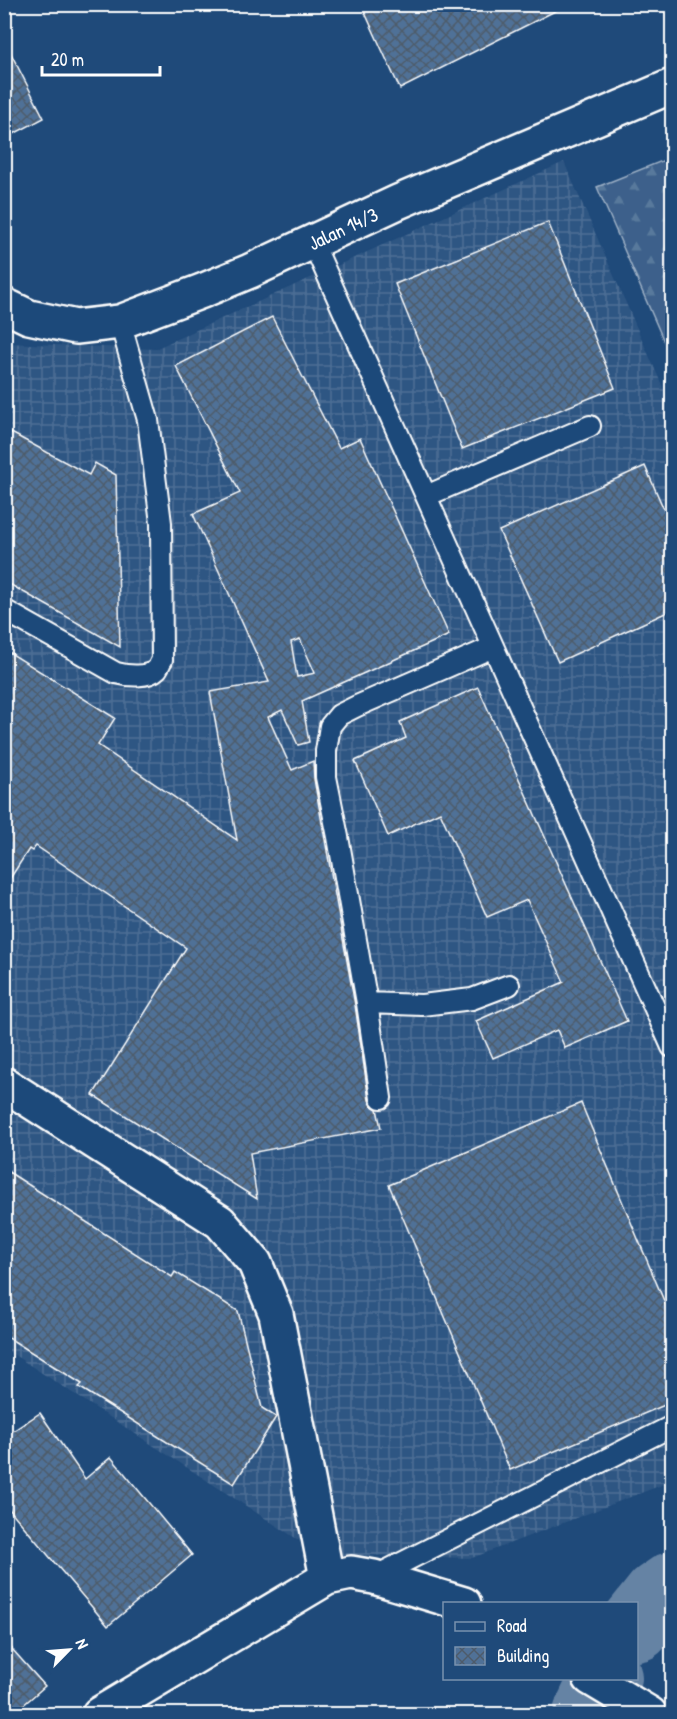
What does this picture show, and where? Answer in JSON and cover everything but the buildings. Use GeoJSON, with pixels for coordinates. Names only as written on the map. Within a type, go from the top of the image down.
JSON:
{"type":"FeatureCollection","features":[{"type":"Feature","properties":{"kind":"street","name":"Jalan 14/3"},"geometry":{"type":"LineString","coordinates":[[4,306],[29,317],[76,327],[120,322],[202,291],[313,243],[398,202],[672,86]]}},
{"type":"Feature","properties":{"kind":"street"},"geometry":{"type":"LineString","coordinates":[[4,1084],[220,1222],[255,1263],[276,1314],[327,1578]]}},
{"type":"Feature","properties":{"kind":"street"},"geometry":{"type":"LineString","coordinates":[[99,1714],[327,1578],[351,1574],[374,1577],[460,1602]]}},
{"type":"Feature","properties":{"kind":"street"},"geometry":{"type":"LineString","coordinates":[[593,1680],[650,1714]]}},
{"type":"Feature","properties":{"kind":"lane"},"geometry":{"type":"LineString","coordinates":[[313,243],[672,1047]]}},
{"type":"Feature","properties":{"kind":"lane"},"geometry":{"type":"LineString","coordinates":[[4,610],[116,673],[126,676],[149,673],[158,669],[162,660],[160,512],[148,420],[120,322]]}},
{"type":"Feature","properties":{"kind":"lane"},"geometry":{"type":"LineString","coordinates":[[426,495],[590,426]]}},
{"type":"Feature","properties":{"kind":"lane"},"geometry":{"type":"LineString","coordinates":[[381,1098],[367,1003],[326,777],[326,751],[330,726],[339,715],[357,706],[493,647]]}},
{"type":"Feature","properties":{"kind":"lane"},"geometry":{"type":"LineString","coordinates":[[367,1003],[422,1005],[452,1002],[472,999],[509,985]]}},
{"type":"Feature","properties":{"kind":"lane"},"geometry":{"type":"LineString","coordinates":[[374,1577],[672,1426]]}},
{"type":"Feature","properties":{"kind":"shaded area"},"geometry":{"type":"Polygon","coordinates":[[[564,162],[672,408],[672,1481],[472,1558],[320,1554],[5,1349],[5,343],[155,349],[564,162]]]}},
{"type":"Feature","properties":{"kind":"green space"},"geometry":{"type":"Polygon","coordinates":[[[672,157],[672,360],[597,187],[672,157]]]}},
{"type":"Feature","properties":{"kind":"waterway"},"geometry":{"type":"LineString","coordinates":[[638,1623],[659,1597],[672,1588]]}},
{"type":"Feature","properties":{"kind":"waterway"},"geometry":{"type":"LineString","coordinates":[[589,1714],[605,1680]]}}]}
